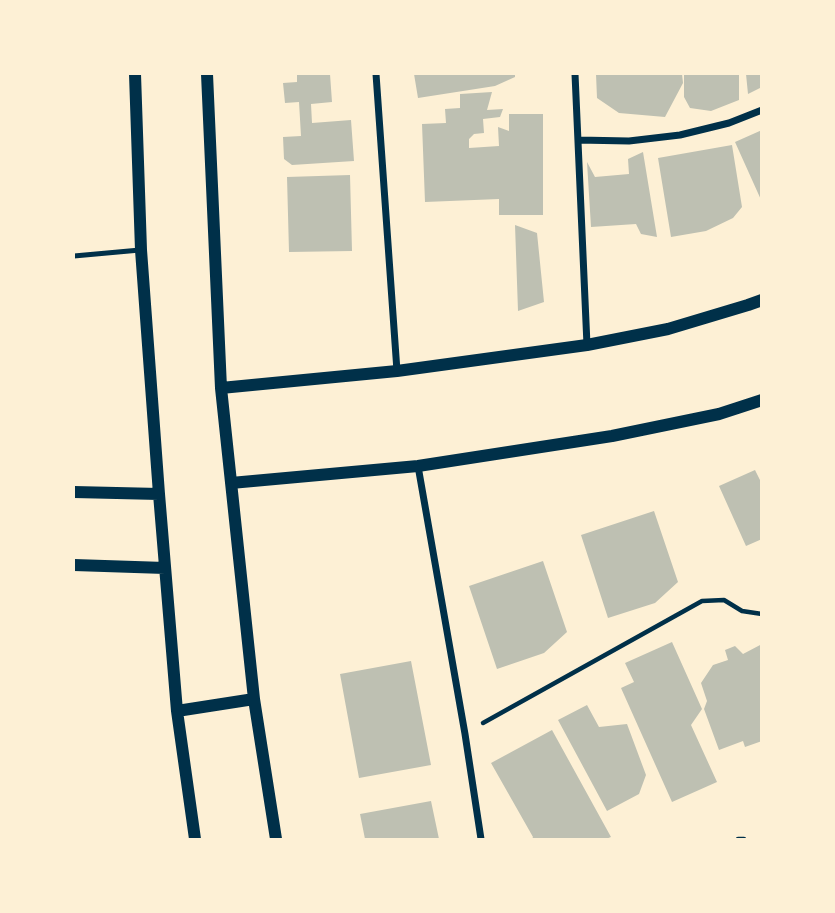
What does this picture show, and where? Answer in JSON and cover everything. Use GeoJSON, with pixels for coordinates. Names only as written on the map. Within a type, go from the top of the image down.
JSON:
{"type":"FeatureCollection","features":[{"type":"Feature","properties":{"kind":"street"},"geometry":{"type":"LineString","coordinates":[[135,74],[141,250],[159,494],[177,711],[195,839]]}},
{"type":"Feature","properties":{"kind":"street"},"geometry":{"type":"LineString","coordinates":[[207,74],[221,388],[254,699],[276,839]]}},
{"type":"Feature","properties":{"kind":"street"},"geometry":{"type":"LineString","coordinates":[[376,74],[397,371]]}},
{"type":"Feature","properties":{"kind":"street"},"geometry":{"type":"LineString","coordinates":[[575,74],[587,345]]}},
{"type":"Feature","properties":{"kind":"street"},"geometry":{"type":"LineString","coordinates":[[578,141],[629,141],[680,135],[729,123],[761,110]]}},
{"type":"Feature","properties":{"kind":"street"},"geometry":{"type":"LineString","coordinates":[[221,388],[397,371],[587,345],[668,329],[761,300]]}},
{"type":"Feature","properties":{"kind":"street"},"geometry":{"type":"LineString","coordinates":[[231,483],[418,466],[612,436],[719,414],[761,400]]}},
{"type":"Feature","properties":{"kind":"street"},"geometry":{"type":"LineString","coordinates":[[418,466],[481,839]]}},
{"type":"Feature","properties":{"kind":"street"},"geometry":{"type":"LineString","coordinates":[[74,492],[159,494]]}},
{"type":"Feature","properties":{"kind":"street"},"geometry":{"type":"LineString","coordinates":[[74,565],[165,568]]}},
{"type":"Feature","properties":{"kind":"street"},"geometry":{"type":"LineString","coordinates":[[177,711],[254,699]]}},
{"type":"Feature","properties":{"kind":"lane"},"geometry":{"type":"LineString","coordinates":[[74,256],[141,250]]}},
{"type":"Feature","properties":{"kind":"path"},"geometry":{"type":"LineString","coordinates":[[465,734],[702,601],[724,600],[742,611],[761,614]]}},
{"type":"Feature","properties":{"kind":"path"},"geometry":{"type":"LineString","coordinates":[[738,839],[744,839]]}},
{"type":"Feature","properties":{"kind":"building"},"geometry":{"type":"Polygon","coordinates":[[[297,74],[330,74],[332,102],[311,104],[312,123],[351,120],[354,161],[292,165],[284,159],[283,137],[301,136],[299,102],[285,103],[283,83],[297,82],[297,74]]]}},
{"type":"Feature","properties":{"kind":"building"},"geometry":{"type":"Polygon","coordinates":[[[414,74],[515,74],[515,77],[495,86],[418,98],[414,74]]]}},
{"type":"Feature","properties":{"kind":"building"},"geometry":{"type":"Polygon","coordinates":[[[596,74],[682,74],[683,83],[665,117],[619,113],[597,98],[596,74]]]}},
{"type":"Feature","properties":{"kind":"building"},"geometry":{"type":"Polygon","coordinates":[[[684,74],[739,74],[739,100],[711,111],[690,108],[684,97],[684,74]]]}},
{"type":"Feature","properties":{"kind":"building"},"geometry":{"type":"Polygon","coordinates":[[[746,74],[762,74],[762,87],[748,94],[746,74]]]}},
{"type":"Feature","properties":{"kind":"building"},"geometry":{"type":"Polygon","coordinates":[[[492,92],[487,110],[503,109],[500,117],[483,119],[484,133],[474,134],[469,139],[469,148],[499,146],[498,127],[509,131],[509,114],[543,114],[543,215],[499,215],[499,199],[425,202],[422,124],[446,123],[445,109],[460,108],[460,94],[492,92]]]}},
{"type":"Feature","properties":{"kind":"building"},"geometry":{"type":"Polygon","coordinates":[[[762,130],[762,202],[735,142],[762,130]]]}},
{"type":"Feature","properties":{"kind":"building"},"geometry":{"type":"Polygon","coordinates":[[[732,145],[742,207],[733,218],[706,231],[671,237],[658,158],[732,145]]]}},
{"type":"Feature","properties":{"kind":"building"},"geometry":{"type":"Polygon","coordinates":[[[643,152],[657,237],[641,234],[636,224],[591,227],[587,162],[595,177],[629,174],[628,159],[643,152]]]}},
{"type":"Feature","properties":{"kind":"building"},"geometry":{"type":"Polygon","coordinates":[[[350,175],[352,251],[289,252],[287,177],[350,175]]]}},
{"type":"Feature","properties":{"kind":"building"},"geometry":{"type":"Polygon","coordinates":[[[515,225],[537,233],[544,302],[518,311],[515,225]]]}},
{"type":"Feature","properties":{"kind":"building"},"geometry":{"type":"Polygon","coordinates":[[[755,470],[762,484],[762,539],[746,546],[719,486],[755,470]]]}},
{"type":"Feature","properties":{"kind":"building"},"geometry":{"type":"Polygon","coordinates":[[[654,511],[678,582],[655,603],[608,618],[581,535],[654,511]]]}},
{"type":"Feature","properties":{"kind":"building"},"geometry":{"type":"Polygon","coordinates":[[[543,561],[567,632],[544,653],[497,669],[469,586],[543,561]]]}},
{"type":"Feature","properties":{"kind":"building"},"geometry":{"type":"Polygon","coordinates":[[[672,642],[702,709],[691,725],[717,782],[672,802],[621,688],[634,682],[625,663],[672,642]]]}},
{"type":"Feature","properties":{"kind":"building"},"geometry":{"type":"Polygon","coordinates":[[[762,644],[762,741],[745,747],[743,741],[719,750],[704,709],[707,701],[701,683],[713,665],[728,660],[725,650],[735,646],[743,654],[762,644]]]}},
{"type":"Feature","properties":{"kind":"building"},"geometry":{"type":"Polygon","coordinates":[[[411,661],[431,765],[359,778],[340,674],[411,661]]]}},
{"type":"Feature","properties":{"kind":"building"},"geometry":{"type":"Polygon","coordinates":[[[587,705],[599,727],[627,724],[646,775],[639,794],[607,811],[558,720],[587,705]]]}},
{"type":"Feature","properties":{"kind":"building"},"geometry":{"type":"Polygon","coordinates":[[[552,730],[611,837],[532,839],[491,763],[552,730]]]}},
{"type":"Feature","properties":{"kind":"building"},"geometry":{"type":"Polygon","coordinates":[[[431,801],[439,839],[365,839],[360,814],[431,801]]]}}]}
